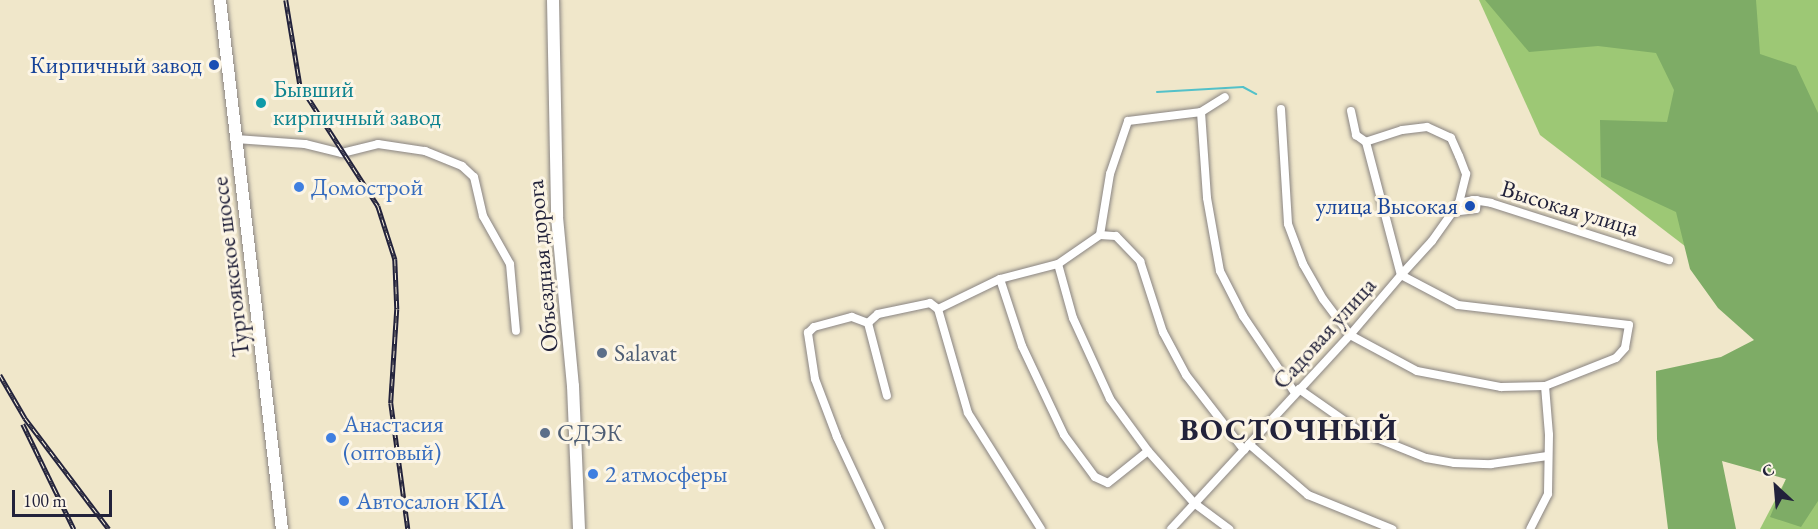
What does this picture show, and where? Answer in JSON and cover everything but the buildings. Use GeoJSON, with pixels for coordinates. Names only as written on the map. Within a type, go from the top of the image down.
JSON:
{"type":"FeatureCollection","features":[{"type":"Feature","properties":{"kind":"main road","name":"Тургоякское шоссе"},"geometry":{"type":"LineString","coordinates":[[220,0],[282,529]]}},
{"type":"Feature","properties":{"kind":"main road","name":"Объездная дорога"},"geometry":{"type":"LineString","coordinates":[[553,0],[552,56],[557,217],[573,386],[579,529]]}},
{"type":"Feature","properties":{"kind":"street"},"geometry":{"type":"LineString","coordinates":[[1100,235],[1110,174],[1128,121],[1201,112],[1226,97]]}},
{"type":"Feature","properties":{"kind":"street"},"geometry":{"type":"LineString","coordinates":[[1281,109],[1288,224],[1308,273],[1350,335],[1417,371],[1501,387],[1545,386],[1616,358],[1625,348],[1629,325],[1458,305],[1401,275],[1366,142],[1356,135],[1351,111]]}},
{"type":"Feature","properties":{"kind":"street"},"geometry":{"type":"LineString","coordinates":[[1201,112],[1207,198],[1220,271],[1243,316],[1297,391],[1359,431],[1426,458],[1454,463],[1491,464],[1547,456]]}},
{"type":"Feature","properties":{"kind":"street"},"geometry":{"type":"LineString","coordinates":[[1366,142],[1402,130],[1427,127],[1444,132],[1451,138],[1466,174],[1459,203]]}},
{"type":"Feature","properties":{"kind":"street"},"geometry":{"type":"LineString","coordinates":[[236,139],[305,144],[342,153],[378,144],[425,152],[462,166],[474,177],[483,216],[510,264],[516,332]]}},
{"type":"Feature","properties":{"kind":"street"},"geometry":{"type":"LineString","coordinates":[[1452,212],[1476,209],[1477,201]]}},
{"type":"Feature","properties":{"kind":"street","name":"Высокая улица"},"geometry":{"type":"LineString","coordinates":[[1459,203],[1477,201],[1669,260]]}},
{"type":"Feature","properties":{"kind":"street","name":"Садовая улица"},"geometry":{"type":"LineString","coordinates":[[1171,529],[1350,335],[1459,203]]}},
{"type":"Feature","properties":{"kind":"street"},"geometry":{"type":"LineString","coordinates":[[938,309],[1000,279],[1058,264],[1100,235],[1116,236],[1140,261],[1163,332],[1186,375],[1246,447],[1308,495],[1392,529]]}},
{"type":"Feature","properties":{"kind":"street"},"geometry":{"type":"LineString","coordinates":[[1058,264],[1073,318],[1110,399],[1148,451],[1194,503],[1229,529]]}},
{"type":"Feature","properties":{"kind":"street"},"geometry":{"type":"LineString","coordinates":[[1000,279],[1022,346],[1064,435],[1095,477],[1101,483],[1108,483],[1148,451]]}},
{"type":"Feature","properties":{"kind":"street"},"geometry":{"type":"LineString","coordinates":[[868,323],[878,314],[930,303],[938,309],[968,413],[1002,472],[1041,529]]}},
{"type":"Feature","properties":{"kind":"street"},"geometry":{"type":"LineString","coordinates":[[868,323],[852,317],[814,327],[807,340],[815,379],[838,442],[880,529]]}},
{"type":"Feature","properties":{"kind":"street"},"geometry":{"type":"LineString","coordinates":[[868,323],[887,396]]}},
{"type":"Feature","properties":{"kind":"street"},"geometry":{"type":"LineString","coordinates":[[1530,529],[1548,494],[1547,456],[1550,435],[1545,386]]}},
{"type":"Feature","properties":{"kind":"green space"},"geometry":{"type":"Polygon","coordinates":[[[1479,0],[1818,0],[1818,348],[1540,135],[1479,0]]]}},
{"type":"Feature","properties":{"kind":"green space"},"geometry":{"type":"Polygon","coordinates":[[[1485,0],[1756,0],[1760,54],[1796,66],[1818,113],[1818,501],[1801,527],[1770,517],[1786,479],[1722,461],[1736,529],[1668,529],[1657,439],[1656,371],[1721,357],[1754,340],[1718,308],[1690,269],[1676,212],[1601,177],[1600,120],[1667,122],[1674,90],[1656,53],[1598,46],[1529,52],[1485,0]]]}},
{"type":"Feature","properties":{"kind":"green space"},"geometry":{"type":"Polygon","coordinates":[[[1818,418],[1818,529],[1760,529],[1818,418]]]}},
{"type":"Feature","properties":{"kind":"waterway"},"geometry":{"type":"LineString","coordinates":[[1157,92],[1243,87],[1256,94]]}},
{"type":"Feature","properties":{"kind":"railway"},"geometry":{"type":"LineString","coordinates":[[286,0],[300,85],[378,206],[395,259],[397,309],[391,403],[408,529]]}},
{"type":"Feature","properties":{"kind":"railway"},"geometry":{"type":"LineString","coordinates":[[0,375],[25,418],[109,529]]}},
{"type":"Feature","properties":{"kind":"railway"},"geometry":{"type":"LineString","coordinates":[[23,424],[74,529]]}},
{"type":"Feature","properties":{"kind":"place","name":"Кирпичный завод"},"geometry":{"type":"Point","coordinates":[214,65]}},
{"type":"Feature","properties":{"kind":"place","name":"Бывший кирпичный завод"},"geometry":{"type":"Point","coordinates":[261,103]}},
{"type":"Feature","properties":{"kind":"place","name":"Домострой"},"geometry":{"type":"Point","coordinates":[299,187]}},
{"type":"Feature","properties":{"kind":"place","name":"улица Высокая"},"geometry":{"type":"Point","coordinates":[1470,206]}},
{"type":"Feature","properties":{"kind":"place","name":"Salavat"},"geometry":{"type":"Point","coordinates":[602,353]}},
{"type":"Feature","properties":{"kind":"place","name":"СДЭК"},"geometry":{"type":"Point","coordinates":[545,433]}},
{"type":"Feature","properties":{"kind":"place","name":"Анастасия (оптовый)"},"geometry":{"type":"Point","coordinates":[331,438]}},
{"type":"Feature","properties":{"kind":"place","name":"2 атмосферы"},"geometry":{"type":"Point","coordinates":[593,474]}},
{"type":"Feature","properties":{"kind":"place","name":"Автосалон KIA"},"geometry":{"type":"Point","coordinates":[344,501]}},
{"type":"Feature","properties":{"kind":"district","name":"ВОСТОЧНЫЙ"},"geometry":{"type":"Point","coordinates":[1289,430]}}]}
